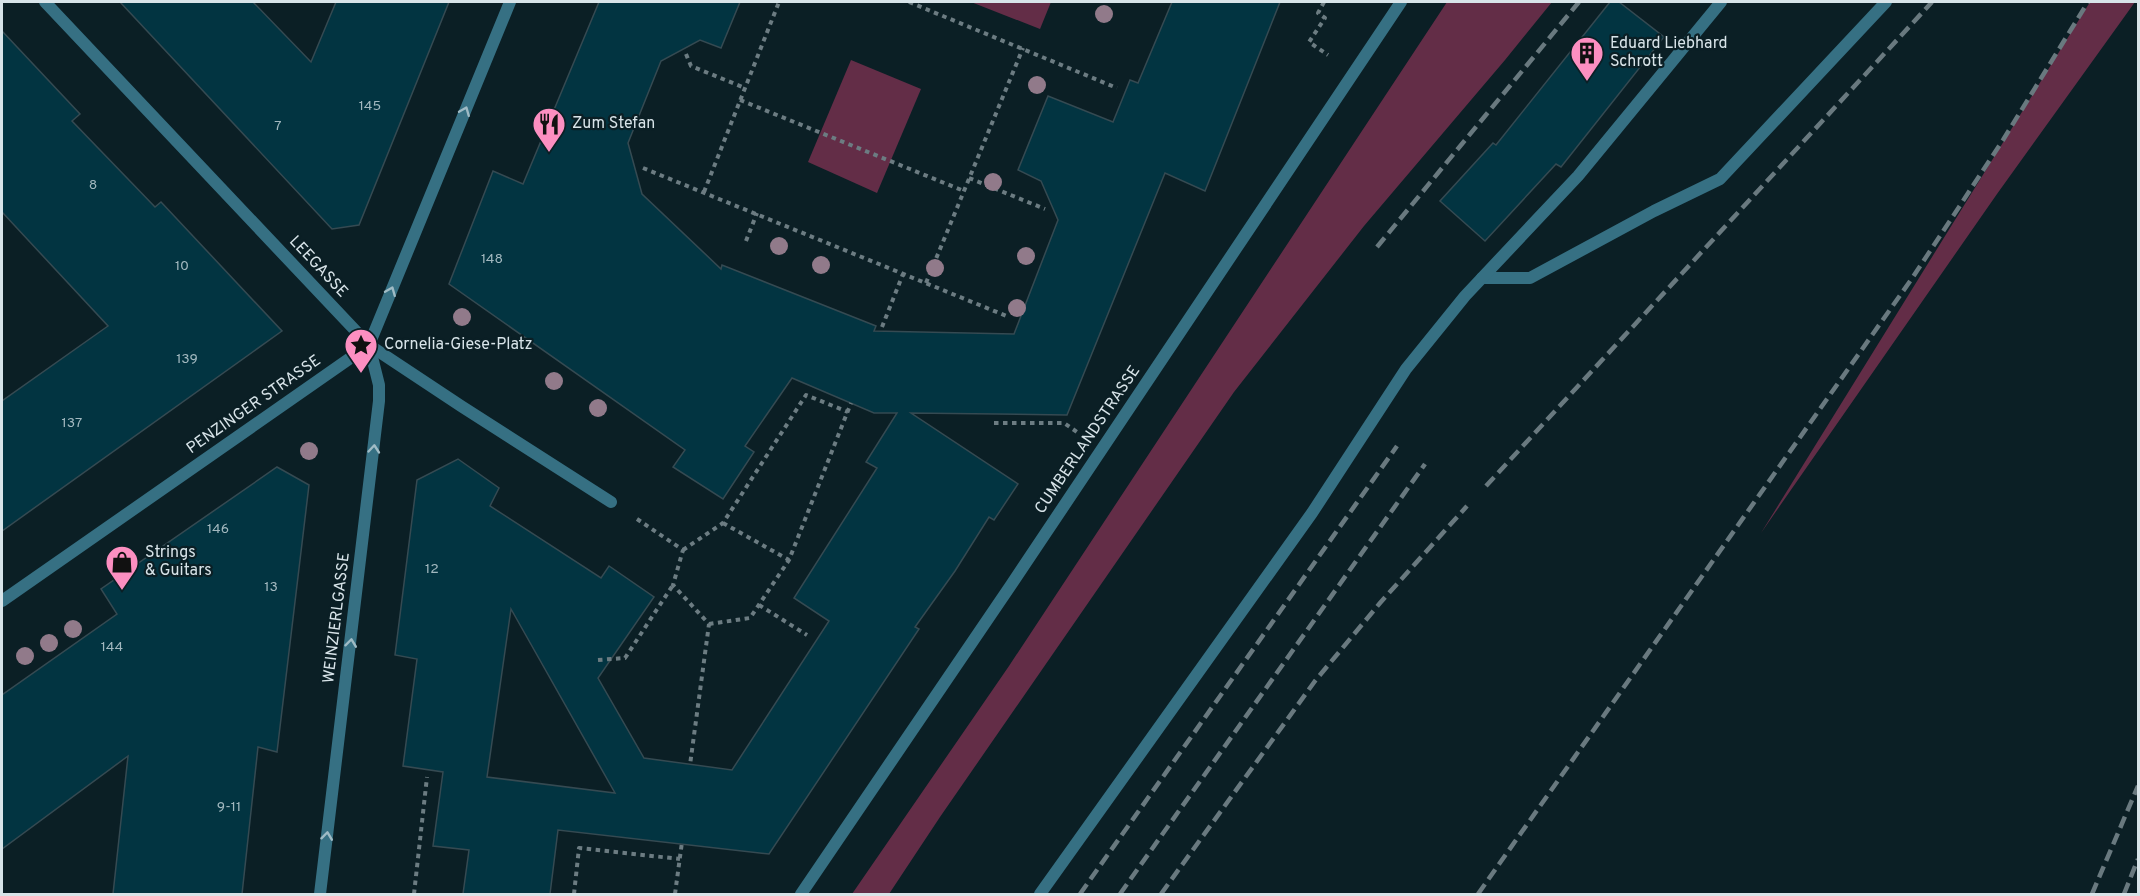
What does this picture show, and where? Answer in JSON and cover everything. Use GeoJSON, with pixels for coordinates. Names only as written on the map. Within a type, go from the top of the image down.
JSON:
{"type":"FeatureCollection","features":[{"type":"Feature","properties":{"kind":"street","name":"LEEGASSE"},"geometry":{"type":"LineString","coordinates":[[45,2],[369,345],[611,502]]}},
{"type":"Feature","properties":{"kind":"street"},"geometry":{"type":"LineString","coordinates":[[369,345],[510,2]]}},
{"type":"Feature","properties":{"kind":"street","name":"CUMBERLANDSTRASSE"},"geometry":{"type":"LineString","coordinates":[[801,894],[1102,450],[1401,2]]}},
{"type":"Feature","properties":{"kind":"street"},"geometry":{"type":"LineString","coordinates":[[1040,894],[1312,513],[1406,369],[1482,278],[1578,176],[1721,2]]}},
{"type":"Feature","properties":{"kind":"street"},"geometry":{"type":"LineString","coordinates":[[1482,278],[1530,278],[1654,211],[1720,179],[1886,2]]}},
{"type":"Feature","properties":{"kind":"street","name":"PENZINGER STRASSE"},"geometry":{"type":"LineString","coordinates":[[2,601],[369,345]]}},
{"type":"Feature","properties":{"kind":"street","name":"WEINZIERLGASSE"},"geometry":{"type":"LineString","coordinates":[[320,894],[379,402],[379,385],[369,345]]}},
{"type":"Feature","properties":{"kind":"path"},"geometry":{"type":"LineString","coordinates":[[704,192],[779,2]]}},
{"type":"Feature","properties":{"kind":"path"},"geometry":{"type":"LineString","coordinates":[[909,2],[1117,88]]}},
{"type":"Feature","properties":{"kind":"path"},"geometry":{"type":"LineString","coordinates":[[1315,46],[1309,42],[1326,18],[1318,13],[1324,2]]}},
{"type":"Feature","properties":{"kind":"path"},"geometry":{"type":"LineString","coordinates":[[926,283],[1023,48]]}},
{"type":"Feature","properties":{"kind":"path"},"geometry":{"type":"LineString","coordinates":[[686,54],[691,66],[745,88]]}},
{"type":"Feature","properties":{"kind":"path"},"geometry":{"type":"LineString","coordinates":[[740,100],[964,191]]}},
{"type":"Feature","properties":{"kind":"path"},"geometry":{"type":"LineString","coordinates":[[643,168],[1009,317]]}},
{"type":"Feature","properties":{"kind":"path"},"geometry":{"type":"LineString","coordinates":[[969,178],[1045,209]]}},
{"type":"Feature","properties":{"kind":"path"},"geometry":{"type":"LineString","coordinates":[[746,241],[757,213]]}},
{"type":"Feature","properties":{"kind":"path"},"geometry":{"type":"LineString","coordinates":[[882,327],[903,274]]}},
{"type":"Feature","properties":{"kind":"path"},"geometry":{"type":"LineString","coordinates":[[598,660],[625,658],[673,585],[683,550],[723,523],[806,395],[848,412]]}},
{"type":"Feature","properties":{"kind":"path"},"geometry":{"type":"LineString","coordinates":[[709,624],[750,618],[789,560],[851,403]]}},
{"type":"Feature","properties":{"kind":"path"},"geometry":{"type":"LineString","coordinates":[[994,423],[1064,423],[1102,450]]}},
{"type":"Feature","properties":{"kind":"path"},"geometry":{"type":"LineString","coordinates":[[611,502],[683,550]]}},
{"type":"Feature","properties":{"kind":"path"},"geometry":{"type":"LineString","coordinates":[[723,523],[789,560]]}},
{"type":"Feature","properties":{"kind":"path"},"geometry":{"type":"LineString","coordinates":[[673,585],[709,624]]}},
{"type":"Feature","properties":{"kind":"path"},"geometry":{"type":"LineString","coordinates":[[759,605],[807,635]]}},
{"type":"Feature","properties":{"kind":"path"},"geometry":{"type":"LineString","coordinates":[[690,765],[709,624]]}},
{"type":"Feature","properties":{"kind":"path"},"geometry":{"type":"LineString","coordinates":[[414,894],[427,777]]}},
{"type":"Feature","properties":{"kind":"path"},"geometry":{"type":"LineString","coordinates":[[675,894],[682,842]]}},
{"type":"Feature","properties":{"kind":"path"},"geometry":{"type":"LineString","coordinates":[[574,894],[579,848],[680,860]]}},
{"type":"Feature","properties":{"kind":"shaded area"},"geometry":{"type":"Polygon","coordinates":[[[971,2],[1051,2],[1040,29],[971,2]]]}},
{"type":"Feature","properties":{"kind":"shaded area"},"geometry":{"type":"Polygon","coordinates":[[[1447,2],[1552,2],[1364,226],[1234,392],[889,894],[852,894],[1009,666],[1447,2]]]}},
{"type":"Feature","properties":{"kind":"shaded area"},"geometry":{"type":"Polygon","coordinates":[[[2090,2],[2135,2],[1997,194],[1761,533],[2090,2]]]}},
{"type":"Feature","properties":{"kind":"shaded area"},"geometry":{"type":"Polygon","coordinates":[[[851,60],[921,89],[877,193],[808,162],[851,60]]]}},
{"type":"Feature","properties":{"kind":"building"},"geometry":{"type":"Polygon","coordinates":[[[120,2],[253,2],[311,62],[336,2],[449,2],[359,225],[332,229],[120,2]]]}},
{"type":"Feature","properties":{"kind":"building"},"geometry":{"type":"Polygon","coordinates":[[[599,2],[740,2],[721,48],[700,40],[661,61],[628,143],[642,194],[721,269],[722,265],[876,326],[874,331],[1014,334],[1058,220],[1041,181],[1018,170],[1048,96],[1113,122],[1130,80],[1138,83],[1172,2],[1280,2],[1205,191],[1165,173],[1067,415],[911,413],[1018,484],[994,520],[989,517],[955,571],[915,627],[919,629],[769,854],[558,830],[550,894],[463,894],[469,850],[433,846],[443,772],[403,766],[417,659],[395,655],[417,480],[458,459],[499,488],[490,506],[601,578],[609,566],[654,597],[598,678],[644,758],[732,770],[829,621],[794,598],[877,468],[866,462],[897,413],[874,413],[792,378],[745,446],[754,452],[723,499],[673,467],[685,450],[449,284],[493,171],[523,184],[599,2]],[[511,609],[487,777],[615,793],[511,609]]]}},
{"type":"Feature","properties":{"kind":"building","name":"Eduard Liebhard Schrott"},"geometry":{"type":"Polygon","coordinates":[[[1610,2],[1619,2],[1664,37],[1561,167],[1556,164],[1485,241],[1440,201],[1493,143],[1496,145],[1610,2]]]}},
{"type":"Feature","properties":{"kind":"building"},"geometry":{"type":"Polygon","coordinates":[[[2,31],[80,114],[72,121],[155,207],[161,202],[282,331],[2,531],[2,401],[108,326],[2,212],[2,31]]]}},
{"type":"Feature","properties":{"kind":"building"},"geometry":{"type":"Polygon","coordinates":[[[277,467],[309,485],[277,752],[258,747],[242,894],[113,894],[128,756],[2,849],[2,695],[117,614],[101,589],[277,467]]]}},
{"type":"Feature","properties":{"kind":"railway"},"geometry":{"type":"LineString","coordinates":[[1377,247],[1579,2]]}},
{"type":"Feature","properties":{"kind":"railway"},"geometry":{"type":"LineString","coordinates":[[1486,486],[1932,2]]}},
{"type":"Feature","properties":{"kind":"railway"},"geometry":{"type":"LineString","coordinates":[[1478,894],[1913,277],[2003,140],[2088,2]]}},
{"type":"Feature","properties":{"kind":"railway"},"geometry":{"type":"LineString","coordinates":[[1080,894],[1397,446]]}},
{"type":"Feature","properties":{"kind":"railway"},"geometry":{"type":"LineString","coordinates":[[1120,894],[1425,464]]}},
{"type":"Feature","properties":{"kind":"railway"},"geometry":{"type":"LineString","coordinates":[[1161,894],[1315,681],[1380,603],[1467,506]]}},
{"type":"Feature","properties":{"kind":"railway"},"geometry":{"type":"LineString","coordinates":[[2092,894],[2138,786]]}},
{"type":"Feature","properties":{"kind":"railway"},"geometry":{"type":"LineString","coordinates":[[2124,894],[2138,859]]}},
{"type":"Feature","properties":{"kind":"place","name":"Eduard Liebhard Schrott"},"geometry":{"type":"Point","coordinates":[1587,82]}},
{"type":"Feature","properties":{"kind":"place","name":"Zum Stefan"},"geometry":{"type":"Point","coordinates":[549,153]}},
{"type":"Feature","properties":{"kind":"place","name":"Cornelia-Giese-Platz"},"geometry":{"type":"Point","coordinates":[361,374]}},
{"type":"Feature","properties":{"kind":"place","name":"Strings & Guitars"},"geometry":{"type":"Point","coordinates":[122,591]}}]}
